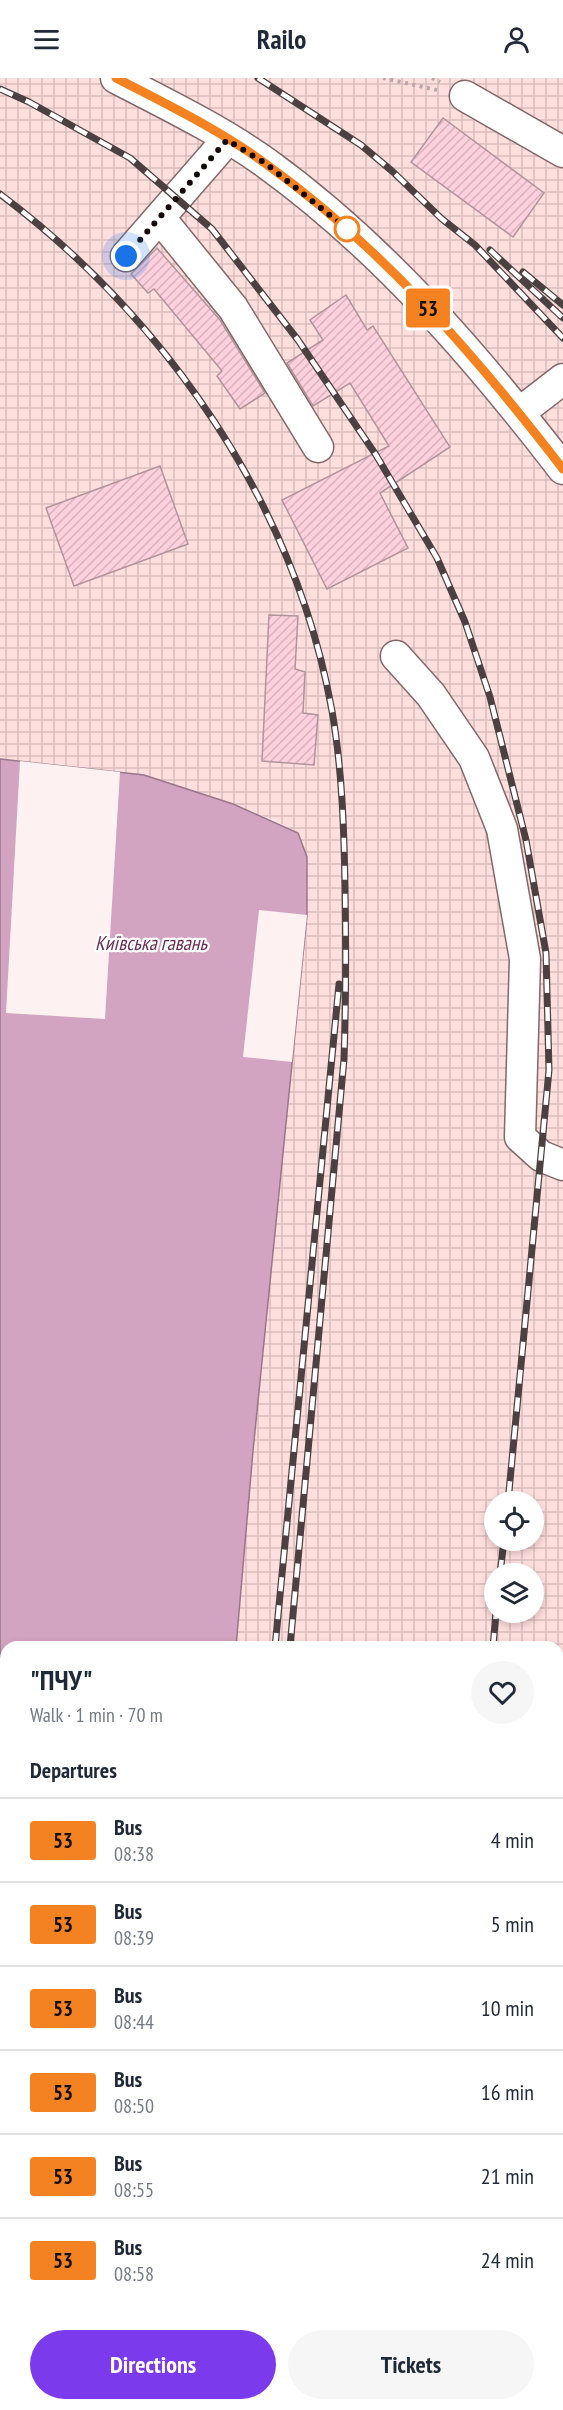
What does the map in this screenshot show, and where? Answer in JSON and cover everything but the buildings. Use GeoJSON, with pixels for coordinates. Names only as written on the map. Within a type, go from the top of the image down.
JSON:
{"type":"FeatureCollection","features":[{"type":"Feature","properties":{"kind":"street"},"geometry":{"type":"LineString","coordinates":[[116,78],[265,163],[374,251],[456,338],[563,469]]}},
{"type":"Feature","properties":{"kind":"street"},"geometry":{"type":"LineString","coordinates":[[465,96],[563,152]]}},
{"type":"Feature","properties":{"kind":"street"},"geometry":{"type":"LineString","coordinates":[[126,256],[227,140]]}},
{"type":"Feature","properties":{"kind":"street"},"geometry":{"type":"LineString","coordinates":[[160,218],[233,308],[318,447]]}},
{"type":"Feature","properties":{"kind":"street"},"geometry":{"type":"LineString","coordinates":[[519,413],[563,379]]}},
{"type":"Feature","properties":{"kind":"street"},"geometry":{"type":"LineString","coordinates":[[396,656],[431,695],[474,758],[502,829],[525,958],[520,1137],[541,1156],[563,1165]]}},
{"type":"Feature","properties":{"kind":"path"},"geometry":{"type":"LineString","coordinates":[[383,78],[465,96]]}},
{"type":"Feature","properties":{"kind":"shaded area"},"geometry":{"type":"Polygon","coordinates":[[[0,78],[563,78],[563,1641],[237,1641],[253,1451],[307,915],[307,857],[298,833],[274,820],[144,775],[0,759],[0,78]]]}},
{"type":"Feature","properties":{"kind":"water","name":"Київська гавань"},"geometry":{"type":"Polygon","coordinates":[[[0,759],[144,775],[233,804],[298,833],[307,857],[307,915],[253,1451],[237,1641],[0,1641],[0,759]]]}},
{"type":"Feature","properties":{"kind":"pier"},"geometry":{"type":"Polygon","coordinates":[[[20,761],[120,772],[105,1019],[6,1013],[20,761]]]}},
{"type":"Feature","properties":{"kind":"pier"},"geometry":{"type":"Polygon","coordinates":[[[259,910],[307,915],[292,1062],[243,1057],[259,910]]]}},
{"type":"Feature","properties":{"kind":"railway"},"geometry":{"type":"LineString","coordinates":[[258,78],[361,145],[392,171],[442,219],[475,245],[563,338]]}},
{"type":"Feature","properties":{"kind":"railway"},"geometry":{"type":"LineString","coordinates":[[0,89],[29,102],[130,158],[212,229],[298,340],[376,455],[437,558],[465,622],[490,697],[526,840],[546,953],[549,1070],[509,1491]]}},
{"type":"Feature","properties":{"kind":"railway"},"geometry":{"type":"LineString","coordinates":[[0,194],[60,244],[117,298],[168,358],[214,422],[254,489],[288,560],[314,634],[332,711],[340,776],[344,843],[346,951],[344,1059],[291,1641]]}},
{"type":"Feature","properties":{"kind":"railway"},"geometry":{"type":"LineString","coordinates":[[490,250],[563,318]]}},
{"type":"Feature","properties":{"kind":"railway"},"geometry":{"type":"LineString","coordinates":[[523,272],[563,305]]}},
{"type":"Feature","properties":{"kind":"railway"},"geometry":{"type":"LineString","coordinates":[[276,1641],[339,984]]}},
{"type":"Feature","properties":{"kind":"railway"},"geometry":{"type":"LineString","coordinates":[[501,1563],[503,1551]]}},
{"type":"Feature","properties":{"kind":"railway"},"geometry":{"type":"LineString","coordinates":[[494,1641],[495,1623]]}},
{"type":"Feature","properties":{"kind":"bus line","name":"53"},"geometry":{"type":"LineString","coordinates":[[116,78],[265,163],[374,251],[456,338],[563,469]]}},
{"type":"Feature","properties":{"kind":"route"},"geometry":{"type":"LineString","coordinates":[[126,256],[227,140],[265,163],[347,229]]}}]}
